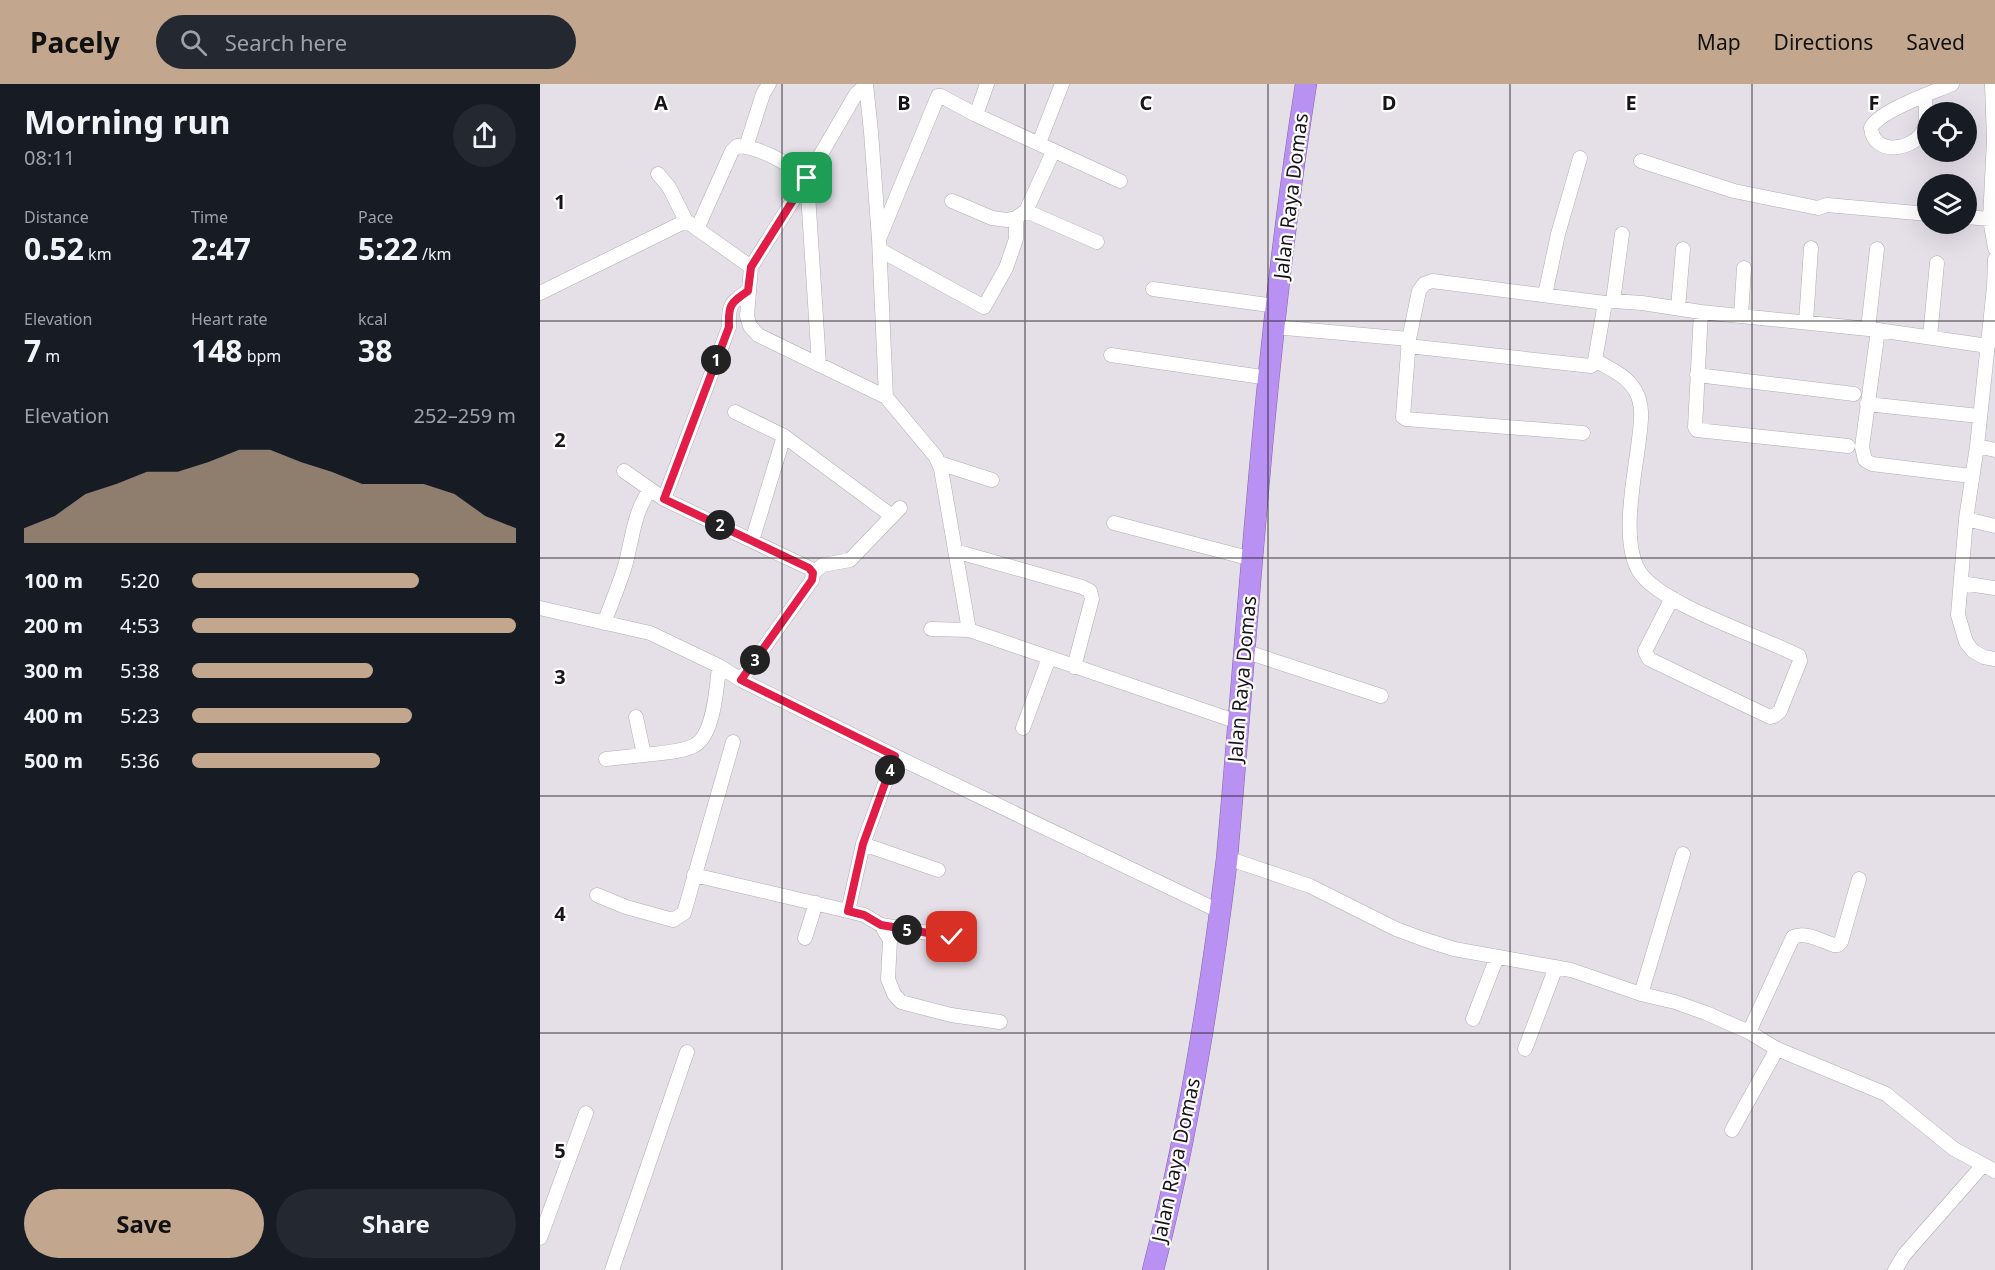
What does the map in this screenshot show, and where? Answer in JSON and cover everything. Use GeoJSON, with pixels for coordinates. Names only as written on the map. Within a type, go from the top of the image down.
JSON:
{"type":"FeatureCollection","features":[{"type":"Feature","properties":{"kind":"highway","name":"Jalan Raya Domas"},"geometry":{"type":"LineString","coordinates":[[1153,1270],[1183,1140],[1221,912],[1275,317],[1306,84]]}},
{"type":"Feature","properties":{"kind":"street"},"geometry":{"type":"LineString","coordinates":[[746,147],[763,94],[769,84]]}},
{"type":"Feature","properties":{"kind":"street"},"geometry":{"type":"LineString","coordinates":[[976,115],[987,84]]}},
{"type":"Feature","properties":{"kind":"street"},"geometry":{"type":"LineString","coordinates":[[1039,143],[1062,84]]}},
{"type":"Feature","properties":{"kind":"street"},"geometry":{"type":"LineString","coordinates":[[1925,96],[1952,84]]}},
{"type":"Feature","properties":{"kind":"street"},"geometry":{"type":"LineString","coordinates":[[1992,84],[1995,139],[1990,219],[1995,248]]}},
{"type":"Feature","properties":{"kind":"street"},"geometry":{"type":"LineString","coordinates":[[865,85],[856,94],[751,267],[747,316],[750,326],[758,335],[886,397],[939,463],[969,630]]}},
{"type":"Feature","properties":{"kind":"street"},"geometry":{"type":"LineString","coordinates":[[865,85],[871,132],[879,244],[886,397]]}},
{"type":"Feature","properties":{"kind":"street"},"geometry":{"type":"LineString","coordinates":[[879,244],[938,96],[1039,143],[1053,152],[1120,181]]}},
{"type":"Feature","properties":{"kind":"street"},"geometry":{"type":"LineString","coordinates":[[540,293],[691,225],[732,150],[737,146],[775,158],[807,178]]}},
{"type":"Feature","properties":{"kind":"street"},"geometry":{"type":"LineString","coordinates":[[879,244],[984,307],[1006,268],[1016,239],[1021,214],[1053,152]]}},
{"type":"Feature","properties":{"kind":"street"},"geometry":{"type":"LineString","coordinates":[[1545,295],[1558,234],[1581,158]]}},
{"type":"Feature","properties":{"kind":"street"},"geometry":{"type":"LineString","coordinates":[[1641,161],[1734,190],[1818,208],[1827,205],[1917,213]]}},
{"type":"Feature","properties":{"kind":"street"},"geometry":{"type":"LineString","coordinates":[[658,174],[669,187],[691,225],[751,267]]}},
{"type":"Feature","properties":{"kind":"street"},"geometry":{"type":"LineString","coordinates":[[807,178],[819,365]]}},
{"type":"Feature","properties":{"kind":"street"},"geometry":{"type":"LineString","coordinates":[[952,201],[992,218],[1007,220],[1021,214],[1097,242]]}},
{"type":"Feature","properties":{"kind":"street"},"geometry":{"type":"LineString","coordinates":[[1977,218],[1990,219]]}},
{"type":"Feature","properties":{"kind":"street"},"geometry":{"type":"LineString","coordinates":[[1153,289],[1275,317],[1409,343],[1591,366],[1594,364],[1609,302],[1622,234]]}},
{"type":"Feature","properties":{"kind":"street"},"geometry":{"type":"LineString","coordinates":[[1806,322],[1811,248]]}},
{"type":"Feature","properties":{"kind":"street"},"geometry":{"type":"LineString","coordinates":[[1678,308],[1683,249]]}},
{"type":"Feature","properties":{"kind":"street"},"geometry":{"type":"LineString","coordinates":[[1877,249],[1868,404],[1862,447],[1865,460],[1868,464],[1971,476]]}},
{"type":"Feature","properties":{"kind":"street"},"geometry":{"type":"LineString","coordinates":[[1995,259],[1988,346],[1966,519],[1958,615],[1966,642],[1973,651],[1984,657],[1995,659]]}},
{"type":"Feature","properties":{"kind":"street"},"geometry":{"type":"LineString","coordinates":[[1930,337],[1938,263]]}},
{"type":"Feature","properties":{"kind":"street"},"geometry":{"type":"LineString","coordinates":[[1741,316],[1744,268]]}},
{"type":"Feature","properties":{"kind":"street"},"geometry":{"type":"LineString","coordinates":[[1583,433],[1406,419],[1402,413],[1409,343],[1419,291],[1424,284],[1432,281],[1873,329],[1988,346]]}},
{"type":"Feature","properties":{"kind":"street"},"geometry":{"type":"LineString","coordinates":[[664,499],[729,327],[728,311],[732,302],[748,291]]}},
{"type":"Feature","properties":{"kind":"street"},"geometry":{"type":"LineString","coordinates":[[1701,312],[1695,427],[1698,430],[1848,446]]}},
{"type":"Feature","properties":{"kind":"street"},"geometry":{"type":"LineString","coordinates":[[1111,355],[1269,378]]}},
{"type":"Feature","properties":{"kind":"street"},"geometry":{"type":"LineString","coordinates":[[1595,360],[1625,377],[1636,391],[1642,411],[1629,526],[1634,562],[1642,575],[1656,589],[1799,656],[1800,661],[1777,714],[1770,717],[1649,659],[1645,655],[1672,598]]}},
{"type":"Feature","properties":{"kind":"street"},"geometry":{"type":"LineString","coordinates":[[1697,375],[1854,394]]}},
{"type":"Feature","properties":{"kind":"street"},"geometry":{"type":"LineString","coordinates":[[1868,404],[1979,416]]}},
{"type":"Feature","properties":{"kind":"street"},"geometry":{"type":"LineString","coordinates":[[735,412],[784,436],[896,512],[850,560],[823,565],[813,573],[812,580],[741,680]]}},
{"type":"Feature","properties":{"kind":"street"},"geometry":{"type":"LineString","coordinates":[[752,541],[784,436]]}},
{"type":"Feature","properties":{"kind":"street"},"geometry":{"type":"LineString","coordinates":[[1977,446],[1995,450]]}},
{"type":"Feature","properties":{"kind":"street"},"geometry":{"type":"LineString","coordinates":[[939,463],[992,480]]}},
{"type":"Feature","properties":{"kind":"street"},"geometry":{"type":"LineString","coordinates":[[624,471],[664,499],[809,568],[813,573]]}},
{"type":"Feature","properties":{"kind":"street"},"geometry":{"type":"LineString","coordinates":[[603,623],[616,592],[646,495],[650,490]]}},
{"type":"Feature","properties":{"kind":"street"},"geometry":{"type":"LineString","coordinates":[[1966,519],[1995,526]]}},
{"type":"Feature","properties":{"kind":"street"},"geometry":{"type":"LineString","coordinates":[[1114,523],[1252,559]]}},
{"type":"Feature","properties":{"kind":"street"},"geometry":{"type":"LineString","coordinates":[[955,551],[1090,591],[1092,599],[1074,667]]}},
{"type":"Feature","properties":{"kind":"street"},"geometry":{"type":"LineString","coordinates":[[1961,583],[1995,588]]}},
{"type":"Feature","properties":{"kind":"street"},"geometry":{"type":"LineString","coordinates":[[540,608],[650,633],[895,756],[1221,912]]}},
{"type":"Feature","properties":{"kind":"street"},"geometry":{"type":"LineString","coordinates":[[931,629],[969,630],[1238,722]]}},
{"type":"Feature","properties":{"kind":"street"},"geometry":{"type":"LineString","coordinates":[[1244,651],[1381,696]]}},
{"type":"Feature","properties":{"kind":"street"},"geometry":{"type":"LineString","coordinates":[[1023,728],[1049,658]]}},
{"type":"Feature","properties":{"kind":"street"},"geometry":{"type":"LineString","coordinates":[[606,759],[694,747],[703,740],[715,704],[719,666]]}},
{"type":"Feature","properties":{"kind":"street"},"geometry":{"type":"LineString","coordinates":[[636,717],[644,755]]}},
{"type":"Feature","properties":{"kind":"street"},"geometry":{"type":"LineString","coordinates":[[597,895],[619,905],[673,920],[684,914],[733,742]]}},
{"type":"Feature","properties":{"kind":"street"},"geometry":{"type":"LineString","coordinates":[[848,911],[863,844],[895,756]]}},
{"type":"Feature","properties":{"kind":"street"},"geometry":{"type":"LineString","coordinates":[[863,844],[938,870]]}},
{"type":"Feature","properties":{"kind":"street"},"geometry":{"type":"LineString","coordinates":[[1641,994],[1683,854]]}},
{"type":"Feature","properties":{"kind":"street"},"geometry":{"type":"LineString","coordinates":[[1227,858],[1310,886],[1396,929],[1454,949],[1571,970],[1641,994],[1675,1002],[1749,1032],[1777,1048],[1886,1094],[1954,1149],[1989,1168],[1904,1255],[1895,1270]]}},
{"type":"Feature","properties":{"kind":"street"},"geometry":{"type":"LineString","coordinates":[[694,875],[864,915],[881,925],[952,937]]}},
{"type":"Feature","properties":{"kind":"street"},"geometry":{"type":"LineString","coordinates":[[1749,1032],[1793,937],[1806,935],[1834,945],[1841,942],[1859,879]]}},
{"type":"Feature","properties":{"kind":"street"},"geometry":{"type":"LineString","coordinates":[[805,938],[816,903]]}},
{"type":"Feature","properties":{"kind":"street"},"geometry":{"type":"LineString","coordinates":[[881,925],[890,940],[888,980],[894,994],[901,1002],[951,1015],[1000,1022]]}},
{"type":"Feature","properties":{"kind":"street"},"geometry":{"type":"LineString","coordinates":[[1473,1019],[1497,957]]}},
{"type":"Feature","properties":{"kind":"street"},"geometry":{"type":"LineString","coordinates":[[1525,1049],[1556,967]]}},
{"type":"Feature","properties":{"kind":"street"},"geometry":{"type":"LineString","coordinates":[[1732,1130],[1777,1048]]}},
{"type":"Feature","properties":{"kind":"street"},"geometry":{"type":"LineString","coordinates":[[612,1270],[687,1052]]}},
{"type":"Feature","properties":{"kind":"street"},"geometry":{"type":"LineString","coordinates":[[540,1238],[586,1113]]}},
{"type":"Feature","properties":{"kind":"route"},"geometry":{"type":"LineString","coordinates":[[807,178],[751,267],[748,291],[732,302],[728,311],[729,327],[664,499],[809,568],[813,573],[812,580],[741,680],[895,756],[863,844],[848,911],[864,915],[881,925],[952,937]]}}]}
